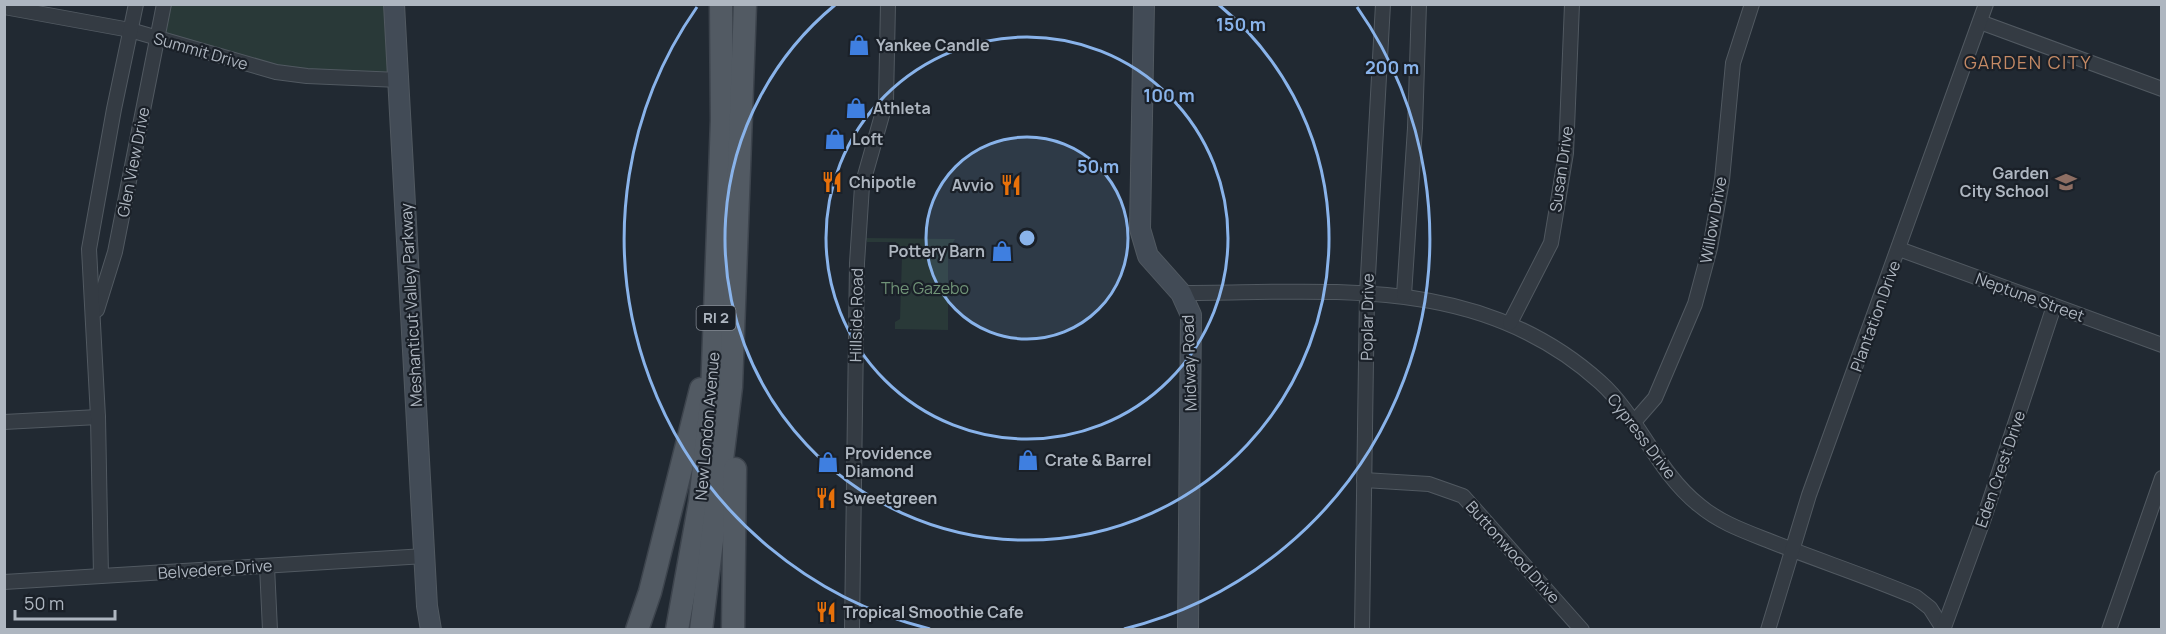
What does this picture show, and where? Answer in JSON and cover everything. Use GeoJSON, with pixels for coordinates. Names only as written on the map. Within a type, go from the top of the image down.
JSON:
{"type":"FeatureCollection","features":[{"type":"Feature","properties":{"kind":"main road","name":"New London Avenue"},"geometry":{"type":"LineString","coordinates":[[677,630],[707,453],[715,341],[722,93],[721,4]]}},
{"type":"Feature","properties":{"kind":"main road","name":"New London Avenue"},"geometry":{"type":"LineString","coordinates":[[701,630],[731,387],[745,4]]}},
{"type":"Feature","properties":{"kind":"main road"},"geometry":{"type":"LineString","coordinates":[[637,630],[652,582],[715,341]]}},
{"type":"Feature","properties":{"kind":"main road"},"geometry":{"type":"LineString","coordinates":[[731,387],[735,472],[733,630]]}},
{"type":"Feature","properties":{"kind":"street","name":"Glen View Drive"},"geometry":{"type":"LineString","coordinates":[[101,576],[99,417],[89,249],[136,4]]}},
{"type":"Feature","properties":{"kind":"street","name":"Glen View Drive"},"geometry":{"type":"LineString","coordinates":[[94,317],[115,252],[164,4]]}},
{"type":"Feature","properties":{"kind":"street","name":"Meshanticut Valley Parkway"},"geometry":{"type":"LineString","coordinates":[[394,4],[425,556],[427,606],[425,630]]}},
{"type":"Feature","properties":{"kind":"street","name":"Hillside Road"},"geometry":{"type":"LineString","coordinates":[[852,630],[858,250],[862,186],[886,101],[888,4]]}},
{"type":"Feature","properties":{"kind":"street","name":"Midway Road"},"geometry":{"type":"LineString","coordinates":[[1144,4],[1140,229],[1148,256],[1181,293],[1191,315],[1188,630]]}},
{"type":"Feature","properties":{"kind":"street","name":"Poplar Drive"},"geometry":{"type":"LineString","coordinates":[[1362,630],[1367,294],[1383,4]]}},
{"type":"Feature","properties":{"kind":"street"},"geometry":{"type":"LineString","coordinates":[[1404,295],[1415,128],[1419,4]]}},
{"type":"Feature","properties":{"kind":"street","name":"Susan Drive"},"geometry":{"type":"LineString","coordinates":[[1510,323],[1551,243],[1566,153],[1572,4]]}},
{"type":"Feature","properties":{"kind":"street","name":"Willow Drive"},"geometry":{"type":"LineString","coordinates":[[1634,422],[1655,398],[1695,304],[1710,248],[1722,180],[1733,63],[1752,4]]}},
{"type":"Feature","properties":{"kind":"street","name":"Plantation Drive"},"geometry":{"type":"LineString","coordinates":[[1768,630],[1791,550],[1980,22],[1982,6]]}},
{"type":"Feature","properties":{"kind":"street","name":"Summit Drive"},"geometry":{"type":"LineString","coordinates":[[4,7],[130,30],[290,75],[399,80]]}},
{"type":"Feature","properties":{"kind":"street"},"geometry":{"type":"LineString","coordinates":[[1980,22],[2162,89]]}},
{"type":"Feature","properties":{"kind":"street","name":"Neptune Street"},"geometry":{"type":"LineString","coordinates":[[1899,249],[2162,345]]}},
{"type":"Feature","properties":{"kind":"street","name":"Cypress Drive"},"geometry":{"type":"LineString","coordinates":[[1181,293],[1404,295],[1475,311],[1510,323],[1548,343],[1600,382],[1634,422],[1670,474],[1699,505],[1733,527],[1916,597],[1930,608],[1942,628]]}},
{"type":"Feature","properties":{"kind":"street","name":"Eden Crest Drive"},"geometry":{"type":"LineString","coordinates":[[1942,628],[1984,518],[2054,306]]}},
{"type":"Feature","properties":{"kind":"street"},"geometry":{"type":"LineString","coordinates":[[4,422],[99,417]]}},
{"type":"Feature","properties":{"kind":"street"},"geometry":{"type":"LineString","coordinates":[[2109,630],[2162,478]]}},
{"type":"Feature","properties":{"kind":"street","name":"Buttonwood Drive"},"geometry":{"type":"LineString","coordinates":[[1364,480],[1430,484],[1463,496],[1582,630]]}},
{"type":"Feature","properties":{"kind":"street","name":"Belvedere Drive"},"geometry":{"type":"LineString","coordinates":[[4,582],[425,556]]}},
{"type":"Feature","properties":{"kind":"street"},"geometry":{"type":"LineString","coordinates":[[267,566],[270,630]]}},
{"type":"Feature","properties":{"kind":"street","name":"Meshanticut Valley Parkway"},"geometry":{"type":"LineString","coordinates":[[427,606],[431,630]]}},
{"type":"Feature","properties":{"kind":"green space"},"geometry":{"type":"Polygon","coordinates":[[[164,5],[395,5],[399,73],[299,74],[163,39],[164,5]]]}},
{"type":"Feature","properties":{"kind":"green space","name":"The Gazebo"},"geometry":{"type":"Polygon","coordinates":[[[866,238],[955,239],[948,251],[948,330],[895,329],[895,322],[900,319],[902,256],[896,253],[896,242],[867,242],[866,238]]]}},
{"type":"Feature","properties":{"kind":"place","name":"Yankee Candle"},"geometry":{"type":"Point","coordinates":[859,45]}},
{"type":"Feature","properties":{"kind":"place","name":"Athleta"},"geometry":{"type":"Point","coordinates":[856,108]}},
{"type":"Feature","properties":{"kind":"place","name":"Loft"},"geometry":{"type":"Point","coordinates":[835,139]}},
{"type":"Feature","properties":{"kind":"place","name":"Chipotle"},"geometry":{"type":"Point","coordinates":[832,182]}},
{"type":"Feature","properties":{"kind":"place","name":"Garden City School"},"geometry":{"type":"Point","coordinates":[2066,182]}},
{"type":"Feature","properties":{"kind":"place","name":"Avvio"},"geometry":{"type":"Point","coordinates":[1011,185]}},
{"type":"Feature","properties":{"kind":"place","name":"Pottery Barn"},"geometry":{"type":"Point","coordinates":[1002,251]}},
{"type":"Feature","properties":{"kind":"place","name":"Crate & Barrel"},"geometry":{"type":"Point","coordinates":[1028,460]}},
{"type":"Feature","properties":{"kind":"place","name":"Providence Diamond"},"geometry":{"type":"Point","coordinates":[828,462]}},
{"type":"Feature","properties":{"kind":"place","name":"Sweetgreen"},"geometry":{"type":"Point","coordinates":[826,498]}},
{"type":"Feature","properties":{"kind":"place","name":"Tropical Smoothie Cafe"},"geometry":{"type":"Point","coordinates":[826,612]}},
{"type":"Feature","properties":{"kind":"district","name":"GARDEN CITY"},"geometry":{"type":"Point","coordinates":[2028,63]}}]}
